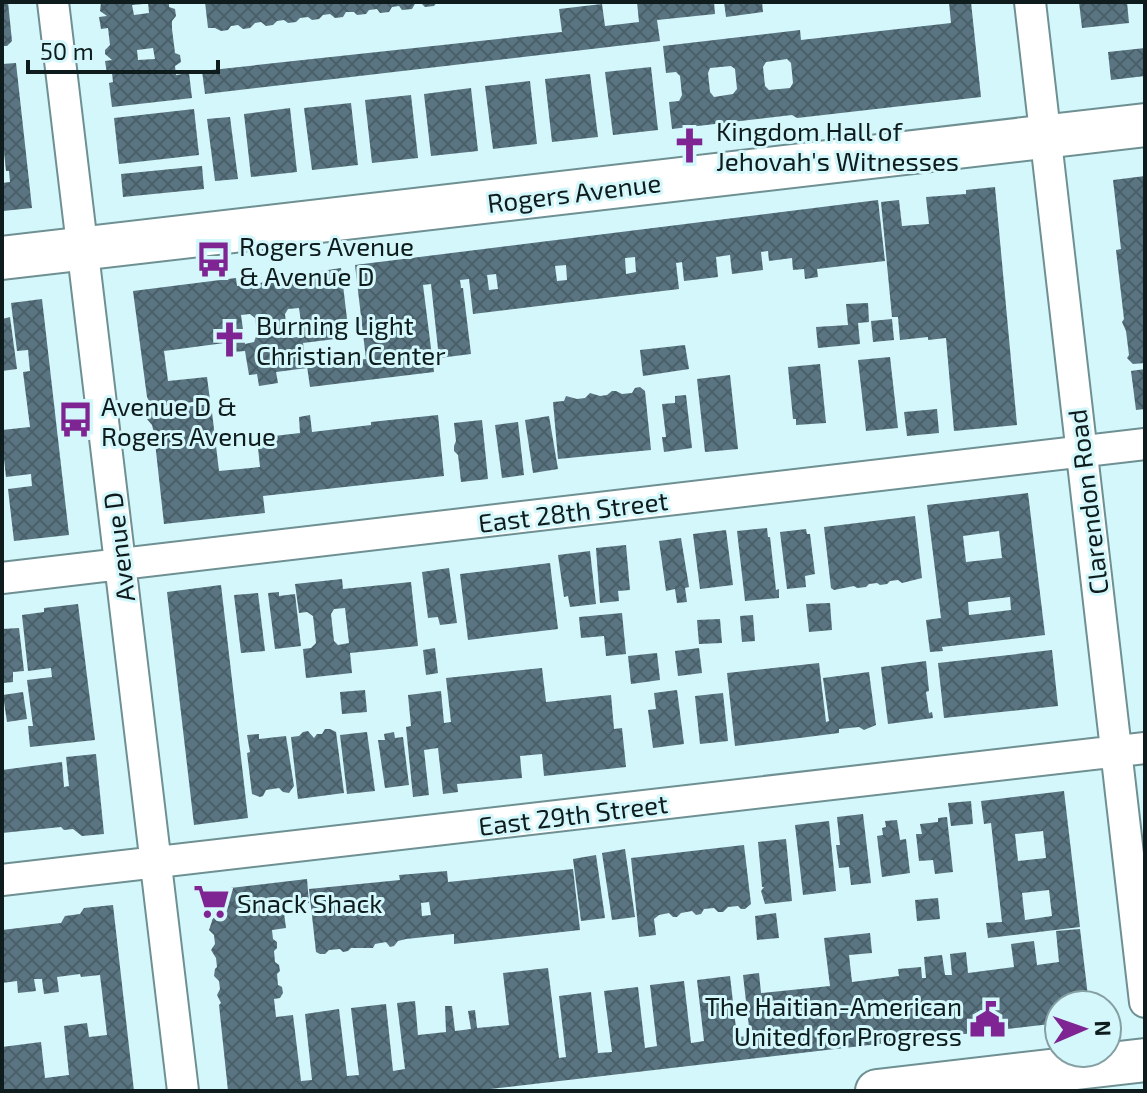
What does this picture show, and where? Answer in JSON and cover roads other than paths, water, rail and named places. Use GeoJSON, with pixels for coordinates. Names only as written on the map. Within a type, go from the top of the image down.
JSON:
{"type":"FeatureCollection","features":[{"type":"Feature","properties":{"kind":"main road","name":"Rogers Avenue"},"geometry":{"type":"LineString","coordinates":[[2,258],[1145,125]]}},
{"type":"Feature","properties":{"kind":"main road"},"geometry":{"type":"LineString","coordinates":[[877,1091],[1145,1060]]}},
{"type":"Feature","properties":{"kind":"street","name":"Avenue D"},"geometry":{"type":"LineString","coordinates":[[53,2],[183,1091]]}},
{"type":"Feature","properties":{"kind":"street","name":"Clarendon Road"},"geometry":{"type":"LineString","coordinates":[[1030,2],[1082,452],[1130,750],[1145,1002]]}},
{"type":"Feature","properties":{"kind":"street","name":"East 28th Street"},"geometry":{"type":"LineString","coordinates":[[2,578],[1145,444]]}},
{"type":"Feature","properties":{"kind":"street","name":"East 29th Street"},"geometry":{"type":"LineString","coordinates":[[2,880],[1130,750]]}},
{"type":"Feature","properties":{"kind":"place","name":"Kingdom Hall of Jehovah's Witnesses"},"geometry":{"type":"Point","coordinates":[690,145]}},
{"type":"Feature","properties":{"kind":"place","name":"Rogers Avenue & Avenue D"},"geometry":{"type":"Point","coordinates":[213,260]}},
{"type":"Feature","properties":{"kind":"place","name":"Burning Light Christian Center"},"geometry":{"type":"Point","coordinates":[230,339]}},
{"type":"Feature","properties":{"kind":"place","name":"Avenue D & Rogers Avenue"},"geometry":{"type":"Point","coordinates":[75,420]}},
{"type":"Feature","properties":{"kind":"place","name":"Snack Shack"},"geometry":{"type":"Point","coordinates":[211,902]}},
{"type":"Feature","properties":{"kind":"place","name":"The Haitian-American United for Progress"},"geometry":{"type":"Point","coordinates":[988,1020]}}]}
